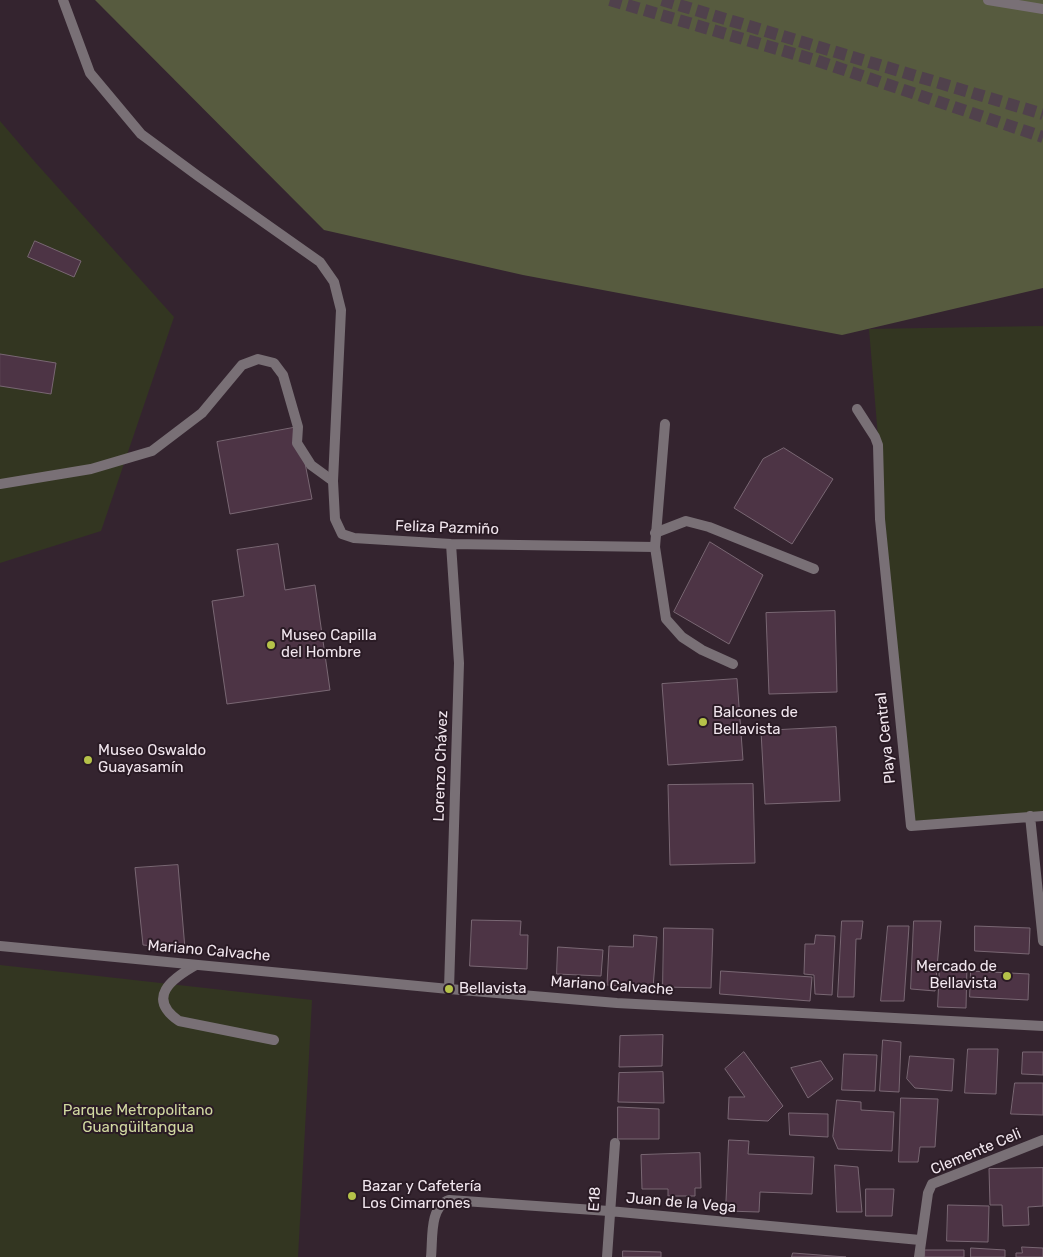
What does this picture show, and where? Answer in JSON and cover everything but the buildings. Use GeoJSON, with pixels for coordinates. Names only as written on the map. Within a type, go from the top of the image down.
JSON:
{"type":"FeatureCollection","features":[{"type":"Feature","properties":{"kind":"street","name":"Feliza Pazmiño"},"geometry":{"type":"LineString","coordinates":[[63,0],[90,73],[142,134],[320,262],[334,282],[341,310],[332,481],[334,519],[342,534],[354,538],[451,544],[655,547]]}},
{"type":"Feature","properties":{"kind":"street"},"geometry":{"type":"LineString","coordinates":[[988,0],[1043,9]]}},
{"type":"Feature","properties":{"kind":"street"},"geometry":{"type":"LineString","coordinates":[[0,484],[91,469],[152,451],[202,413],[242,365],[258,360],[274,363],[283,375],[298,427],[297,443],[311,465],[332,481]]}},
{"type":"Feature","properties":{"kind":"street","name":"Playa Central"},"geometry":{"type":"LineString","coordinates":[[857,409],[878,445],[880,519],[911,826],[1030,816]]}},
{"type":"Feature","properties":{"kind":"street"},"geometry":{"type":"LineString","coordinates":[[665,424],[655,547],[666,619],[682,637],[702,650],[733,664]]}},
{"type":"Feature","properties":{"kind":"street"},"geometry":{"type":"LineString","coordinates":[[655,533],[686,521],[709,527],[814,569]]}},
{"type":"Feature","properties":{"kind":"street","name":"Lorenzo Chávez"},"geometry":{"type":"LineString","coordinates":[[449,989],[459,663],[451,544]]}},
{"type":"Feature","properties":{"kind":"street"},"geometry":{"type":"LineString","coordinates":[[1043,816],[1030,816],[1043,941]]}},
{"type":"Feature","properties":{"kind":"street","name":"Mariano Calvache"},"geometry":{"type":"LineString","coordinates":[[0,946],[449,989],[617,1003],[1043,1026]]}},
{"type":"Feature","properties":{"kind":"street"},"geometry":{"type":"LineString","coordinates":[[196,965],[178,975],[166,986],[163,996],[164,1007],[171,1015],[180,1021],[274,1040]]}},
{"type":"Feature","properties":{"kind":"street","name":"Clemente Celi"},"geometry":{"type":"LineString","coordinates":[[919,1257],[928,1193],[932,1184],[1043,1140]]}},
{"type":"Feature","properties":{"kind":"street","name":"E18"},"geometry":{"type":"LineString","coordinates":[[607,1257],[615,1143]]}},
{"type":"Feature","properties":{"kind":"street","name":"Juan de la Vega"},"geometry":{"type":"LineString","coordinates":[[431,1257],[435,1214],[440,1204],[449,1200],[610,1211],[920,1240]]}},
{"type":"Feature","properties":{"kind":"green space"},"geometry":{"type":"Polygon","coordinates":[[[95,0],[1043,0],[1043,288],[842,335],[523,275],[324,230],[95,0]]]}},
{"type":"Feature","properties":{"kind":"green space"},"geometry":{"type":"Polygon","coordinates":[[[0,121],[174,317],[101,531],[0,563],[0,121]]]}},
{"type":"Feature","properties":{"kind":"green space"},"geometry":{"type":"Polygon","coordinates":[[[1043,326],[1043,816],[910,821],[869,329],[1043,326]]]}},
{"type":"Feature","properties":{"kind":"green space","name":"Parque Metropolitano Guangüiltangua"},"geometry":{"type":"Polygon","coordinates":[[[0,965],[312,1000],[298,1257],[0,1257],[0,965]]]}},
{"type":"Feature","properties":{"kind":"tunnel"},"geometry":{"type":"LineString","coordinates":[[610,0],[815,60],[1043,137]]}},
{"type":"Feature","properties":{"kind":"tunnel"},"geometry":{"type":"LineString","coordinates":[[662,0],[1043,114]]}},
{"type":"Feature","properties":{"kind":"place","name":"Museo Capilla del Hombre"},"geometry":{"type":"Point","coordinates":[271,645]}},
{"type":"Feature","properties":{"kind":"place","name":"Balcones de Bellavista"},"geometry":{"type":"Point","coordinates":[703,722]}},
{"type":"Feature","properties":{"kind":"place","name":"Museo Oswaldo Guayasamín"},"geometry":{"type":"Point","coordinates":[88,760]}},
{"type":"Feature","properties":{"kind":"place","name":"Mercado de Bellavista"},"geometry":{"type":"Point","coordinates":[1007,976]}},
{"type":"Feature","properties":{"kind":"place","name":"Bellavista"},"geometry":{"type":"Point","coordinates":[449,989]}},
{"type":"Feature","properties":{"kind":"place","name":"Bazar y Cafetería Los Cimarrones"},"geometry":{"type":"Point","coordinates":[352,1196]}}]}
